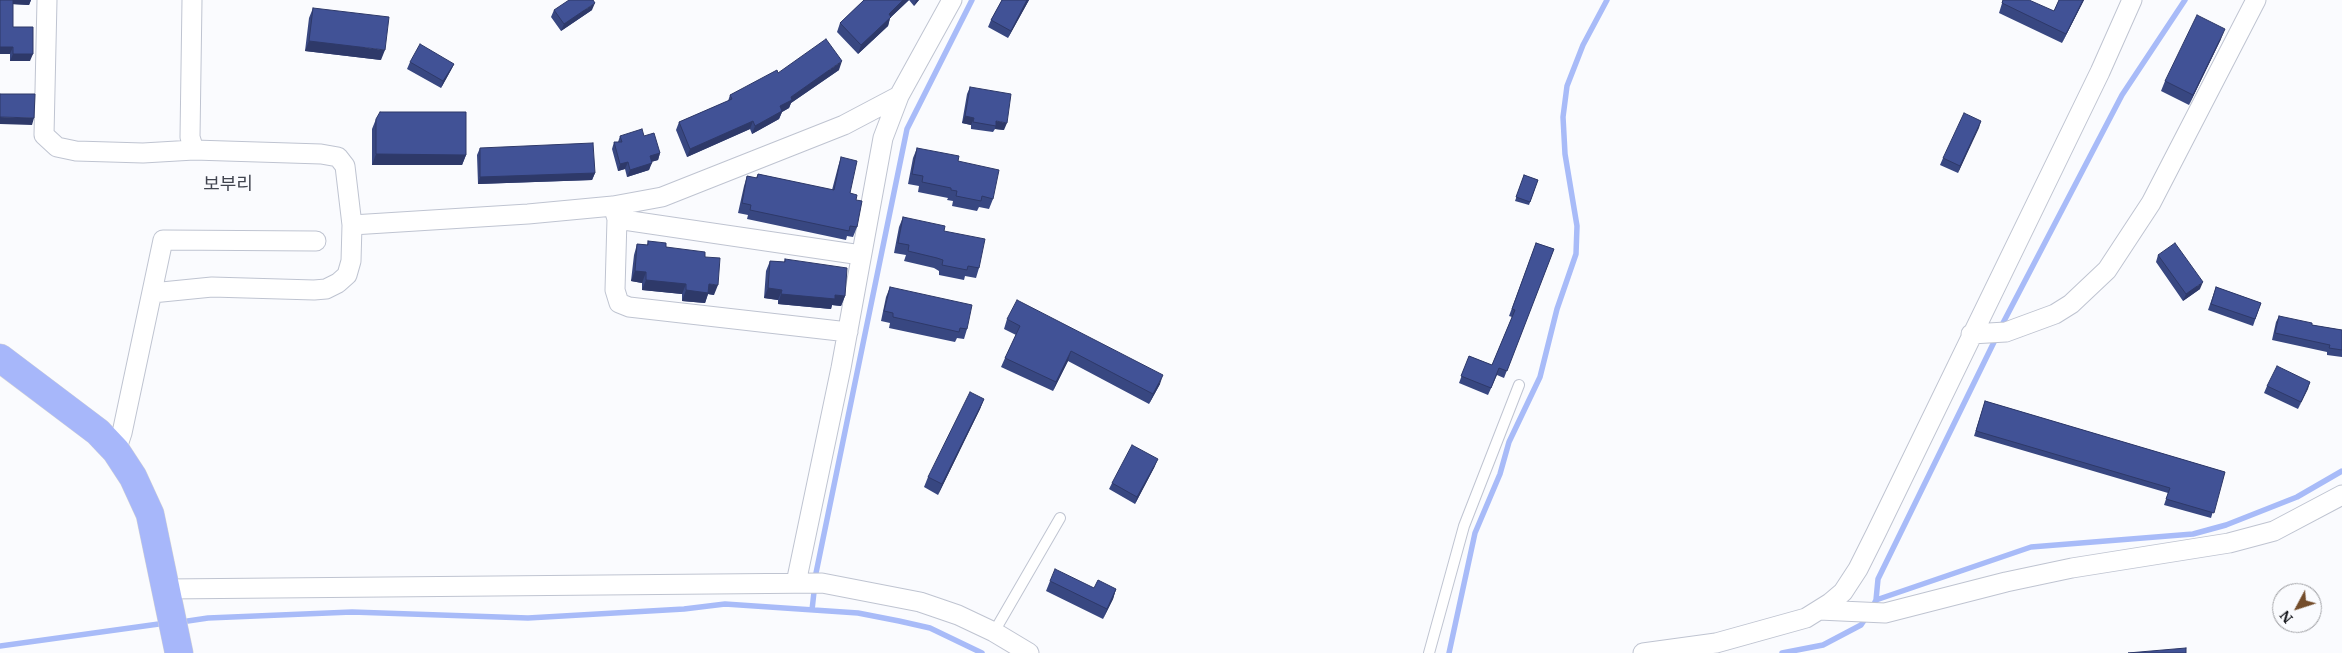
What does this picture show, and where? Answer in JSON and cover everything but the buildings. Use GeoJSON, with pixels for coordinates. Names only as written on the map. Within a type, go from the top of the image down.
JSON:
{"type":"FeatureCollection","features":[{"type":"Feature","properties":{"kind":"main road"},"geometry":{"type":"LineString","coordinates":[[0,358],[79,416],[116,451],[133,477],[150,514],[178,649]]}},
{"type":"Feature","properties":{"kind":"street"},"geometry":{"type":"LineString","coordinates":[[47,0],[44,135],[56,147],[76,151],[143,152],[194,150],[322,154],[338,157],[345,166],[352,225],[351,261],[347,275],[338,283],[326,289],[314,290],[212,287],[152,292]]}},
{"type":"Feature","properties":{"kind":"street"},"geometry":{"type":"LineString","coordinates":[[192,0],[190,137],[194,150]]}},
{"type":"Feature","properties":{"kind":"street"},"geometry":{"type":"LineString","coordinates":[[796,583],[848,332],[883,138],[899,96],[952,0]]}},
{"type":"Feature","properties":{"kind":"street"},"geometry":{"type":"LineString","coordinates":[[1643,653],[1716,643],[1806,618],[1843,592],[1858,569],[2100,72],[2132,0]]}},
{"type":"Feature","properties":{"kind":"street"},"geometry":{"type":"LineString","coordinates":[[1971,334],[2006,332],[2055,314],[2071,304],[2107,270],[2151,203],[2256,0]]}},
{"type":"Feature","properties":{"kind":"street"},"geometry":{"type":"LineString","coordinates":[[615,212],[662,197],[844,125],[899,96]]}},
{"type":"Feature","properties":{"kind":"street"},"geometry":{"type":"LineString","coordinates":[[352,225],[615,212],[861,255]]}},
{"type":"Feature","properties":{"kind":"street"},"geometry":{"type":"LineString","coordinates":[[615,212],[615,290],[619,303],[629,307],[848,332]]}},
{"type":"Feature","properties":{"kind":"street"},"geometry":{"type":"LineString","coordinates":[[116,451],[122,433],[163,240],[316,241]]}},
{"type":"Feature","properties":{"kind":"street"},"geometry":{"type":"LineString","coordinates":[[1819,610],[1885,613],[2006,582],[2072,568],[2188,551],[2274,532],[2342,496]]}},
{"type":"Feature","properties":{"kind":"street"},"geometry":{"type":"LineString","coordinates":[[168,598],[822,583],[920,602],[958,615],[994,632],[1029,653]]}},
{"type":"Feature","properties":{"kind":"lane"},"geometry":{"type":"LineString","coordinates":[[1429,653],[1464,526],[1518,385]]}},
{"type":"Feature","properties":{"kind":"lane"},"geometry":{"type":"LineString","coordinates":[[994,632],[1060,518]]}},
{"type":"Feature","properties":{"kind":"waterway"},"geometry":{"type":"LineString","coordinates":[[816,573],[907,129],[972,0]]}},
{"type":"Feature","properties":{"kind":"waterway"},"geometry":{"type":"LineString","coordinates":[[1449,653],[1475,533],[1500,474],[1509,442],[1540,377],[1557,309],[1576,254],[1577,226],[1565,154],[1563,117],[1567,86],[1583,45],[1607,0]]}},
{"type":"Feature","properties":{"kind":"waterway"},"geometry":{"type":"LineString","coordinates":[[2003,323],[2122,95],[2185,0]]}},
{"type":"Feature","properties":{"kind":"waterway"},"geometry":{"type":"LineString","coordinates":[[1876,600],[1878,579],[1995,340]]}},
{"type":"Feature","properties":{"kind":"waterway"},"geometry":{"type":"LineString","coordinates":[[1872,608],[1876,600],[2031,547],[2193,534],[2226,525],[2297,497],[2342,471]]}},
{"type":"Feature","properties":{"kind":"waterway"},"geometry":{"type":"LineString","coordinates":[[812,610],[814,592]]}},
{"type":"Feature","properties":{"kind":"waterway"},"geometry":{"type":"LineString","coordinates":[[181,622],[208,618],[352,612],[528,618],[684,609],[725,604],[858,613],[930,628],[982,653]]}},
{"type":"Feature","properties":{"kind":"waterway"},"geometry":{"type":"LineString","coordinates":[[1782,653],[1823,645],[1861,625],[1867,616]]}},
{"type":"Feature","properties":{"kind":"waterway"},"geometry":{"type":"LineString","coordinates":[[0,646],[166,623]]}},
{"type":"Feature","properties":{"kind":"district","name":"보부리"},"geometry":{"type":"Point","coordinates":[228,185]}}]}
